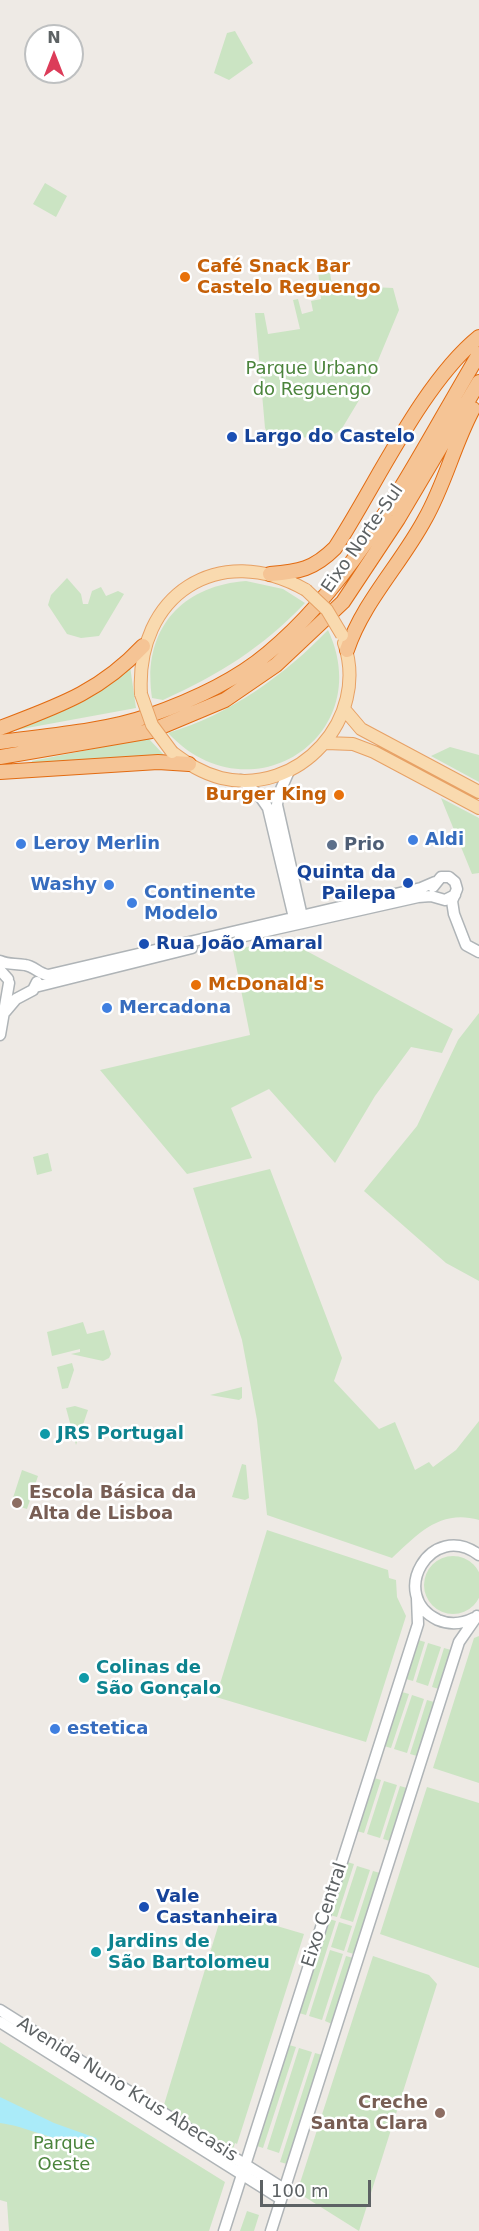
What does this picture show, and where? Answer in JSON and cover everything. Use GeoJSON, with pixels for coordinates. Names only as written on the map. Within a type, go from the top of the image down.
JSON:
{"type":"FeatureCollection","features":[{"type":"Feature","properties":{"kind":"highway"},"geometry":{"type":"LineString","coordinates":[[270,574],[296,572],[321,562],[335,548],[425,399],[479,337]]}},
{"type":"Feature","properties":{"kind":"highway","name":"Eixo Norte-Sul"},"geometry":{"type":"LineString","coordinates":[[0,742],[77,731],[146,717],[218,685],[267,654],[336,585],[386,509],[479,354]]}},
{"type":"Feature","properties":{"kind":"highway","name":"Eixo Norte-Sul"},"geometry":{"type":"LineString","coordinates":[[0,757],[151,731],[225,700],[276,665],[343,602],[398,519],[479,382]]}},
{"type":"Feature","properties":{"kind":"highway"},"geometry":{"type":"LineString","coordinates":[[347,650],[360,617],[398,565],[426,518],[479,398]]}},
{"type":"Feature","properties":{"kind":"highway"},"geometry":{"type":"LineString","coordinates":[[0,728],[88,692],[121,670],[143,646]]}},
{"type":"Feature","properties":{"kind":"highway"},"geometry":{"type":"LineString","coordinates":[[0,772],[158,762],[189,764]]}},
{"type":"Feature","properties":{"kind":"main road"},"geometry":{"type":"LineString","coordinates":[[230,572],[270,574],[306,590],[327,610],[342,635],[347,650],[349,689],[345,709],[326,743],[309,759],[289,771],[258,780],[242,780],[205,773],[172,752],[152,725],[141,694],[139,670],[143,646],[162,611],[192,584],[230,572]]}},
{"type":"Feature","properties":{"kind":"main road"},"geometry":{"type":"LineString","coordinates":[[345,709],[360,729],[479,792]]}},
{"type":"Feature","properties":{"kind":"main road"},"geometry":{"type":"LineString","coordinates":[[326,743],[353,744],[418,775],[477,807]]}},
{"type":"Feature","properties":{"kind":"main road"},"geometry":{"type":"LineString","coordinates":[[289,771],[278,796],[277,806],[298,921]]}},
{"type":"Feature","properties":{"kind":"main road"},"geometry":{"type":"LineString","coordinates":[[242,780],[259,795],[268,808],[298,921]]}},
{"type":"Feature","properties":{"kind":"main road"},"geometry":{"type":"LineString","coordinates":[[5,1012],[35,987],[421,888],[445,876],[453,879],[457,885],[454,896],[454,914],[466,945],[479,952]]}},
{"type":"Feature","properties":{"kind":"main road"},"geometry":{"type":"LineString","coordinates":[[435,882],[433,890],[454,914]]}},
{"type":"Feature","properties":{"kind":"main road"},"geometry":{"type":"LineString","coordinates":[[0,961],[33,968],[48,975],[418,897],[440,899],[454,896]]}},
{"type":"Feature","properties":{"kind":"main road"},"geometry":{"type":"LineString","coordinates":[[0,1035],[5,1012],[4,1000],[11,971],[21,965]]}},
{"type":"Feature","properties":{"kind":"main road"},"geometry":{"type":"LineString","coordinates":[[33,968],[38,979],[35,987]]}},
{"type":"Feature","properties":{"kind":"main road"},"geometry":{"type":"LineString","coordinates":[[0,970],[13,990],[25,994]]}},
{"type":"Feature","properties":{"kind":"main road","name":"Eixo Central"},"geometry":{"type":"LineString","coordinates":[[224,2231],[418,1624],[415,1582],[417,1571],[431,1553],[440,1548],[457,1546],[479,1555]]}},
{"type":"Feature","properties":{"kind":"main road"},"geometry":{"type":"LineString","coordinates":[[417,1598],[426,1612],[440,1621],[462,1623],[478,1615]]}},
{"type":"Feature","properties":{"kind":"main road"},"geometry":{"type":"LineString","coordinates":[[271,2231],[459,1642],[478,1615]]}},
{"type":"Feature","properties":{"kind":"main road","name":"Avenida Nuno Krus Abecasis"},"geometry":{"type":"LineString","coordinates":[[0,2010],[244,2170]]}},
{"type":"Feature","properties":{"kind":"main road","name":"Avenida Nuno Krus Abecasis"},"geometry":{"type":"LineString","coordinates":[[0,2022],[283,2194]]}},
{"type":"Feature","properties":{"kind":"green space"},"geometry":{"type":"Polygon","coordinates":[[[235,31],[253,63],[229,80],[214,73],[227,33],[235,31]]]}},
{"type":"Feature","properties":{"kind":"green space"},"geometry":{"type":"Polygon","coordinates":[[[45,183],[67,196],[56,217],[33,204],[45,183]]]}},
{"type":"Feature","properties":{"kind":"green space","name":"Parque Urbano do Reguengo"},"geometry":{"type":"Polygon","coordinates":[[[317,261],[328,261],[332,285],[393,288],[399,310],[367,387],[341,430],[330,437],[273,438],[269,436],[265,428],[255,313],[264,313],[268,334],[300,329],[293,300],[298,299],[302,314],[313,311],[311,301],[321,299],[317,261]]]}},
{"type":"Feature","properties":{"kind":"green space"},"geometry":{"type":"Polygon","coordinates":[[[67,578],[81,594],[83,604],[88,604],[92,591],[101,587],[106,596],[118,591],[124,594],[99,636],[81,638],[67,634],[48,605],[51,595],[67,578]]]}},
{"type":"Feature","properties":{"kind":"green space"},"geometry":{"type":"Polygon","coordinates":[[[246,581],[283,589],[305,603],[256,647],[222,670],[163,700],[152,698],[150,674],[153,653],[160,633],[170,617],[184,603],[202,592],[222,585],[246,581]]]}},
{"type":"Feature","properties":{"kind":"green space"},"geometry":{"type":"Polygon","coordinates":[[[328,630],[339,669],[335,703],[321,733],[297,754],[267,767],[234,769],[200,758],[168,733],[213,716],[255,692],[293,663],[328,630]]]}},
{"type":"Feature","properties":{"kind":"green space"},"geometry":{"type":"Polygon","coordinates":[[[130,666],[136,708],[16,730],[15,727],[130,666]]]}},
{"type":"Feature","properties":{"kind":"green space"},"geometry":{"type":"Polygon","coordinates":[[[148,738],[165,756],[32,764],[32,761],[148,738]]]}},
{"type":"Feature","properties":{"kind":"green space"},"geometry":{"type":"Polygon","coordinates":[[[450,747],[479,755],[479,782],[431,756],[450,747]]]}},
{"type":"Feature","properties":{"kind":"green space"},"geometry":{"type":"Polygon","coordinates":[[[441,798],[479,818],[479,873],[472,874],[441,798]]]}},
{"type":"Feature","properties":{"kind":"green space"},"geometry":{"type":"Polygon","coordinates":[[[284,939],[453,1029],[442,1053],[411,1047],[375,1096],[335,1163],[269,1089],[231,1108],[252,1158],[187,1174],[100,1070],[250,1035],[233,950],[284,939]]]}},
{"type":"Feature","properties":{"kind":"green space"},"geometry":{"type":"Polygon","coordinates":[[[479,1013],[479,1281],[446,1263],[364,1191],[417,1126],[458,1040],[479,1013]]]}},
{"type":"Feature","properties":{"kind":"green space"},"geometry":{"type":"Polygon","coordinates":[[[48,1153],[52,1171],[37,1175],[33,1157],[48,1153]]]}},
{"type":"Feature","properties":{"kind":"green space"},"geometry":{"type":"Polygon","coordinates":[[[270,1169],[342,1358],[334,1381],[379,1429],[395,1422],[415,1470],[429,1462],[433,1467],[456,1450],[479,1421],[479,1520],[465,1517],[441,1521],[411,1540],[392,1558],[267,1515],[257,1420],[242,1340],[193,1188],[270,1169]]]}},
{"type":"Feature","properties":{"kind":"green space"},"geometry":{"type":"Polygon","coordinates":[[[83,1322],[87,1334],[104,1330],[111,1354],[109,1358],[103,1361],[71,1354],[80,1352],[80,1349],[52,1356],[47,1332],[83,1322]]]}},
{"type":"Feature","properties":{"kind":"green space"},"geometry":{"type":"Polygon","coordinates":[[[72,1363],[74,1370],[68,1388],[62,1389],[57,1367],[72,1363]]]}},
{"type":"Feature","properties":{"kind":"green space"},"geometry":{"type":"Polygon","coordinates":[[[242,1387],[242,1398],[239,1400],[210,1395],[242,1387]]]}},
{"type":"Feature","properties":{"kind":"green space"},"geometry":{"type":"Polygon","coordinates":[[[75,1406],[88,1410],[76,1445],[66,1408],[75,1406]]]}},
{"type":"Feature","properties":{"kind":"green space"},"geometry":{"type":"Polygon","coordinates":[[[242,1464],[246,1465],[249,1498],[245,1500],[232,1497],[242,1464]]]}},
{"type":"Feature","properties":{"kind":"green space"},"geometry":{"type":"Polygon","coordinates":[[[22,1470],[38,1476],[27,1509],[11,1504],[22,1470]]]}},
{"type":"Feature","properties":{"kind":"green space"},"geometry":{"type":"Polygon","coordinates":[[[267,1530],[388,1570],[389,1578],[396,1580],[397,1597],[406,1616],[366,1742],[216,1697],[267,1530]]]}},
{"type":"Feature","properties":{"kind":"green space"},"geometry":{"type":"Polygon","coordinates":[[[447,1556],[459,1556],[474,1564],[482,1579],[482,1591],[474,1606],[459,1614],[447,1614],[432,1606],[424,1591],[424,1579],[432,1564],[447,1556]]]}},
{"type":"Feature","properties":{"kind":"green space"},"geometry":{"type":"Polygon","coordinates":[[[479,1636],[479,1783],[433,1768],[474,1638],[479,1636]]]}},
{"type":"Feature","properties":{"kind":"green space"},"geometry":{"type":"Polygon","coordinates":[[[418,1640],[425,1642],[413,1681],[406,1679],[418,1640]]]}},
{"type":"Feature","properties":{"kind":"green space"},"geometry":{"type":"Polygon","coordinates":[[[428,1643],[441,1647],[428,1686],[416,1682],[428,1643]]]}},
{"type":"Feature","properties":{"kind":"green space"},"geometry":{"type":"Polygon","coordinates":[[[444,1648],[451,1650],[439,1689],[432,1687],[444,1648]]]}},
{"type":"Feature","properties":{"kind":"green space"},"geometry":{"type":"Polygon","coordinates":[[[402,1692],[409,1694],[391,1748],[384,1746],[402,1692]]]}},
{"type":"Feature","properties":{"kind":"green space"},"geometry":{"type":"Polygon","coordinates":[[[412,1695],[424,1699],[407,1753],[394,1749],[412,1695]]]}},
{"type":"Feature","properties":{"kind":"green space"},"geometry":{"type":"Polygon","coordinates":[[[427,1700],[434,1702],[417,1756],[410,1754],[427,1700]]]}},
{"type":"Feature","properties":{"kind":"green space"},"geometry":{"type":"Polygon","coordinates":[[[374,1778],[381,1780],[364,1833],[357,1831],[374,1778]]]}},
{"type":"Feature","properties":{"kind":"green space"},"geometry":{"type":"Polygon","coordinates":[[[384,1781],[397,1785],[380,1838],[367,1834],[384,1781]]]}},
{"type":"Feature","properties":{"kind":"green space"},"geometry":{"type":"Polygon","coordinates":[[[400,1786],[407,1788],[390,1841],[383,1839],[400,1786]]]}},
{"type":"Feature","properties":{"kind":"green space"},"geometry":{"type":"Polygon","coordinates":[[[427,1787],[479,1803],[479,1968],[380,1934],[427,1787]]]}},
{"type":"Feature","properties":{"kind":"green space"},"geometry":{"type":"Polygon","coordinates":[[[347,1862],[354,1864],[337,1917],[330,1915],[347,1862]]]}},
{"type":"Feature","properties":{"kind":"green space"},"geometry":{"type":"Polygon","coordinates":[[[357,1866],[370,1870],[353,1922],[340,1918],[357,1866]]]}},
{"type":"Feature","properties":{"kind":"green space"},"geometry":{"type":"Polygon","coordinates":[[[373,1871],[380,1873],[354,1954],[347,1952],[373,1871]]]}},
{"type":"Feature","properties":{"kind":"green space"},"geometry":{"type":"Polygon","coordinates":[[[226,1911],[304,1934],[237,2144],[235,2143],[232,2152],[163,2108],[220,1920],[226,1911]]]}},
{"type":"Feature","properties":{"kind":"green space"},"geometry":{"type":"Polygon","coordinates":[[[329,1919],[336,1921],[306,2015],[299,2013],[329,1919]]]}},
{"type":"Feature","properties":{"kind":"green space"},"geometry":{"type":"Polygon","coordinates":[[[339,1922],[352,1926],[344,1951],[331,1947],[339,1922]]]}},
{"type":"Feature","properties":{"kind":"green space"},"geometry":{"type":"Polygon","coordinates":[[[330,1950],[343,1954],[322,2020],[309,2016],[330,1950]]]}},
{"type":"Feature","properties":{"kind":"green space"},"geometry":{"type":"Polygon","coordinates":[[[346,1956],[353,1958],[332,2024],[325,2021],[346,1956]]]}},
{"type":"Feature","properties":{"kind":"green space"},"geometry":{"type":"Polygon","coordinates":[[[373,1956],[429,1975],[437,1984],[359,2231],[300,2194],[303,2185],[300,2183],[373,1956]]]}},
{"type":"Feature","properties":{"kind":"green space","name":"Parque Oeste"},"geometry":{"type":"Polygon","coordinates":[[[0,2042],[225,2182],[209,2231],[9,2231],[7,2202],[0,2200],[0,2042]]]}},
{"type":"Feature","properties":{"kind":"green space"},"geometry":{"type":"Polygon","coordinates":[[[289,2045],[296,2047],[263,2148],[257,2146],[289,2045]]]}},
{"type":"Feature","properties":{"kind":"green space"},"geometry":{"type":"Polygon","coordinates":[[[299,2048],[312,2052],[279,2153],[267,2149],[299,2048]]]}},
{"type":"Feature","properties":{"kind":"green space"},"geometry":{"type":"Polygon","coordinates":[[[315,2053],[322,2055],[287,2164],[280,2162],[315,2053]]]}},
{"type":"Feature","properties":{"kind":"green space"},"geometry":{"type":"Polygon","coordinates":[[[247,2211],[259,2215],[254,2231],[240,2231],[247,2211]]]}},
{"type":"Feature","properties":{"kind":"water"},"geometry":{"type":"Polygon","coordinates":[[[0,2097],[54,2123],[96,2138],[98,2142],[75,2143],[0,2123],[0,2097]]]}},
{"type":"Feature","properties":{"kind":"place","name":"Café Snack Bar Castelo Reguengo"},"geometry":{"type":"Point","coordinates":[185,277]}},
{"type":"Feature","properties":{"kind":"place","name":"Largo do Castelo"},"geometry":{"type":"Point","coordinates":[232,437]}},
{"type":"Feature","properties":{"kind":"place","name":"Burger King"},"geometry":{"type":"Point","coordinates":[339,795]}},
{"type":"Feature","properties":{"kind":"place","name":"Aldi"},"geometry":{"type":"Point","coordinates":[413,840]}},
{"type":"Feature","properties":{"kind":"place","name":"Leroy Merlin"},"geometry":{"type":"Point","coordinates":[21,844]}},
{"type":"Feature","properties":{"kind":"place","name":"Prio"},"geometry":{"type":"Point","coordinates":[332,845]}},
{"type":"Feature","properties":{"kind":"place","name":"Quinta da Pailepa"},"geometry":{"type":"Point","coordinates":[408,883]}},
{"type":"Feature","properties":{"kind":"place","name":"Washy"},"geometry":{"type":"Point","coordinates":[109,885]}},
{"type":"Feature","properties":{"kind":"place","name":"Continente Modelo"},"geometry":{"type":"Point","coordinates":[132,903]}},
{"type":"Feature","properties":{"kind":"place","name":"Rua João Amaral"},"geometry":{"type":"Point","coordinates":[144,944]}},
{"type":"Feature","properties":{"kind":"place","name":"McDonald's"},"geometry":{"type":"Point","coordinates":[196,985]}},
{"type":"Feature","properties":{"kind":"place","name":"Mercadona"},"geometry":{"type":"Point","coordinates":[107,1008]}},
{"type":"Feature","properties":{"kind":"place","name":"JRS Portugal"},"geometry":{"type":"Point","coordinates":[45,1434]}},
{"type":"Feature","properties":{"kind":"place","name":"Escola Básica da Alta de Lisboa"},"geometry":{"type":"Point","coordinates":[17,1503]}},
{"type":"Feature","properties":{"kind":"place","name":"Colinas de São Gonçalo"},"geometry":{"type":"Point","coordinates":[84,1678]}},
{"type":"Feature","properties":{"kind":"place","name":"estetica"},"geometry":{"type":"Point","coordinates":[55,1729]}},
{"type":"Feature","properties":{"kind":"place","name":"Vale Castanheira"},"geometry":{"type":"Point","coordinates":[144,1907]}},
{"type":"Feature","properties":{"kind":"place","name":"Jardins de São Bartolomeu"},"geometry":{"type":"Point","coordinates":[96,1952]}},
{"type":"Feature","properties":{"kind":"place","name":"Creche Santa Clara"},"geometry":{"type":"Point","coordinates":[440,2113]}}]}
